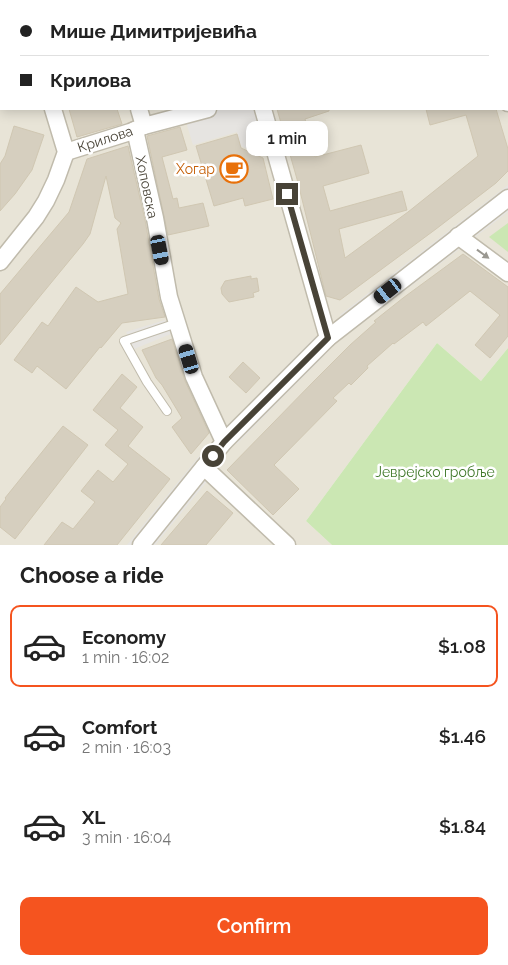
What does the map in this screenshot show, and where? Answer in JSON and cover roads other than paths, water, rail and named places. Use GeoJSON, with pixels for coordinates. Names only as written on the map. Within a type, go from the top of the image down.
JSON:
{"type":"FeatureCollection","features":[{"type":"Feature","properties":{"kind":"street"},"geometry":{"type":"LineString","coordinates":[[0,262],[36,217],[46,201],[66,152],[53,110]]}},
{"type":"Feature","properties":{"kind":"street","name":"Крилова"},"geometry":{"type":"LineString","coordinates":[[139,110],[140,128]]}},
{"type":"Feature","properties":{"kind":"street","name":"Крилова"},"geometry":{"type":"LineString","coordinates":[[66,152],[140,128],[162,115],[200,110]]}},
{"type":"Feature","properties":{"kind":"street"},"geometry":{"type":"LineString","coordinates":[[263,110],[328,338]]}},
{"type":"Feature","properties":{"kind":"street","name":"Хоповска"},"geometry":{"type":"LineString","coordinates":[[140,128],[169,297],[194,377],[224,442]]}},
{"type":"Feature","properties":{"kind":"street"},"geometry":{"type":"LineString","coordinates":[[141,545],[224,442],[328,338],[508,198]]}},
{"type":"Feature","properties":{"kind":"street"},"geometry":{"type":"LineString","coordinates":[[458,236],[508,272]]}},
{"type":"Feature","properties":{"kind":"street"},"geometry":{"type":"LineString","coordinates":[[204,467],[287,545]]}},
{"type":"Feature","properties":{"kind":"lane"},"geometry":{"type":"LineString","coordinates":[[167,411],[147,382],[124,341],[177,323]]}},
{"type":"Feature","properties":{"kind":"place","name":"Хогар"},"geometry":{"type":"Point","coordinates":[234,169]}},
{"type":"Feature","properties":{"kind":"park label","name":"Јеврејско гробље"},"geometry":{"type":"Point","coordinates":[435,472]}}]}
